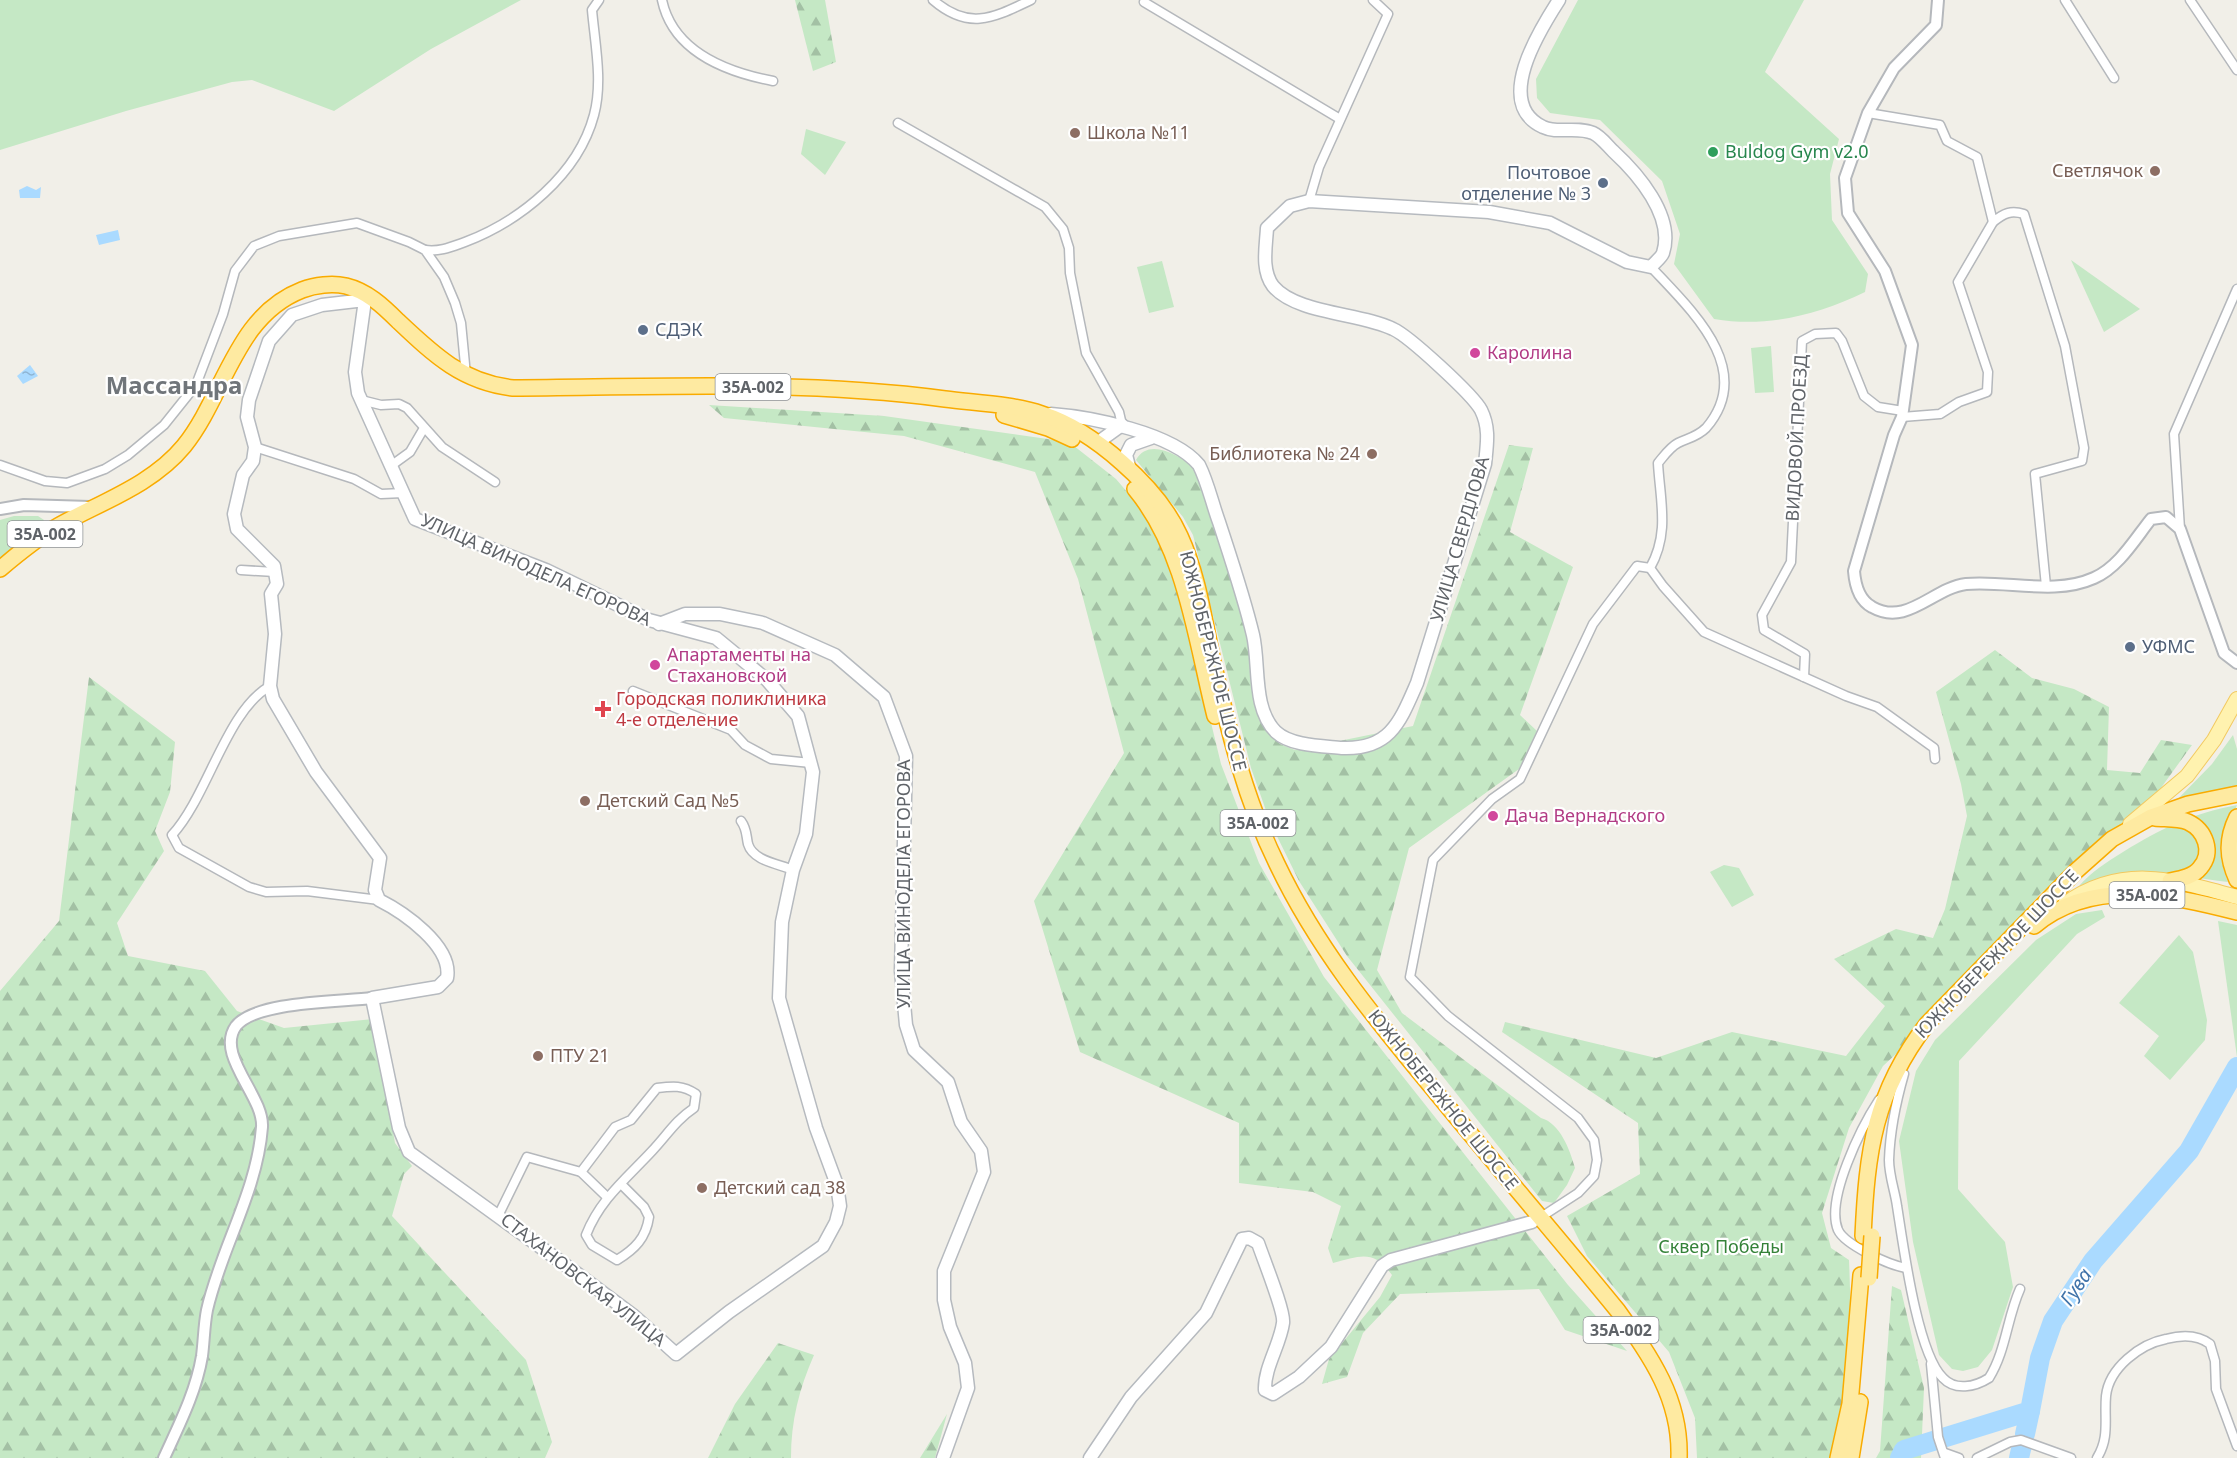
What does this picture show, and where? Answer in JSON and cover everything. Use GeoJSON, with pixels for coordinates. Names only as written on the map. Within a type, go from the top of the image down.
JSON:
{"type":"FeatureCollection","features":[{"type":"Feature","properties":{"kind":"highway","name":"ЮЖНОБЕРЕЖНОЕ ШОССЕ"},"geometry":{"type":"LineString","coordinates":[[0,569],[36,539],[144,480],[184,446],[229,364],[261,318],[273,304],[306,288],[334,284],[357,289],[370,296],[449,366],[488,385],[513,388],[834,388],[900,393],[1041,413],[1130,470],[1161,504],[1178,530],[1189,556],[1244,787],[1278,867],[1308,924],[1360,998],[1618,1311],[1649,1355],[1667,1387],[1676,1417],[1679,1458]]}},
{"type":"Feature","properties":{"kind":"highway","name":"ЮЖНОБЕРЕЖНОЕ ШОССЕ"},"geometry":{"type":"LineString","coordinates":[[0,578],[40,544],[127,499],[173,468],[202,436],[260,332],[283,307],[306,296],[332,290],[352,293],[365,300],[447,373],[483,393],[505,396],[816,395],[896,399],[1003,415],[1048,428],[1093,445],[1125,479],[1162,527],[1179,570],[1235,791],[1270,872],[1297,920],[1351,1002],[1540,1218],[1640,1357],[1658,1390],[1669,1424],[1670,1458]]}},
{"type":"Feature","properties":{"kind":"highway","name":"ЮЖНОБЕРЕЖНОЕ ШОССЕ"},"geometry":{"type":"LineString","coordinates":[[1838,1458],[1850,1404],[1865,1276],[1873,1137],[1886,1089],[1912,1044],[1927,1024],[2076,871],[2112,839],[2151,818],[2188,804],[2235,794]]}},
{"type":"Feature","properties":{"kind":"highway"},"geometry":{"type":"LineString","coordinates":[[2237,817],[2228,840],[2230,861],[2237,880]]}},
{"type":"Feature","properties":{"kind":"highway"},"geometry":{"type":"LineString","coordinates":[[2151,818],[2185,820],[2198,828],[2205,838],[2207,853],[2200,868],[2188,877],[2170,881]]}},
{"type":"Feature","properties":{"kind":"highway","name":"ЮЖНОБЕРЕЖНОЕ ШОССЕ"},"geometry":{"type":"LineString","coordinates":[[1868,1236],[1879,1148],[1891,1101],[1904,1074],[1932,1031],[2017,940],[2058,909],[2101,895],[2130,894],[2201,903],[2237,912]]}},
{"type":"Feature","properties":{"kind":"highway","name":"ЮЖНОБЕРЕЖНОЕ ШОССЕ"},"geometry":{"type":"LineString","coordinates":[[1851,1458],[1862,1379],[1865,1276]]}},
{"type":"Feature","properties":{"kind":"main road"},"geometry":{"type":"LineString","coordinates":[[1559,0],[1520,76],[1522,107],[1533,122],[1546,129],[1574,128],[1593,133],[1628,164],[1648,188],[1665,235],[1663,254],[1651,267]]}},
{"type":"Feature","properties":{"kind":"main road","name":"УЛИЦА СВЕРДЛОВА"},"geometry":{"type":"LineString","coordinates":[[1041,413],[1122,425],[1192,457],[1199,465],[1206,480],[1247,613],[1254,640],[1263,708],[1275,732],[1283,737],[1312,745],[1359,749],[1386,738],[1404,712],[1417,683],[1485,464],[1488,434],[1480,409],[1464,390],[1394,329],[1298,302],[1275,288],[1269,279],[1265,264],[1267,228],[1278,214],[1290,206],[1309,201],[1489,212],[1550,223],[1627,262],[1651,267]]}},
{"type":"Feature","properties":{"kind":"main road"},"geometry":{"type":"LineString","coordinates":[[365,300],[305,309],[292,315],[269,341],[249,400],[247,417],[255,447],[253,461],[243,475],[236,495],[234,514],[237,529],[271,561],[275,572],[277,584],[271,594],[275,634],[270,686],[273,699],[316,772],[380,858],[375,890],[379,900],[400,911],[438,945],[448,974],[446,981],[438,987],[372,998]]}},
{"type":"Feature","properties":{"kind":"main road","name":"УЛИЦА ВИНОДЕЛА ЕГОРОВА"},"geometry":{"type":"LineString","coordinates":[[365,300],[355,372],[361,400],[415,519],[546,570],[659,624],[685,614],[720,614],[763,624],[835,655],[884,697],[906,756],[901,971],[906,1025],[914,1050],[948,1082],[962,1122],[981,1151],[984,1172],[944,1271],[944,1300],[950,1327],[965,1363],[968,1388],[943,1458]]}},
{"type":"Feature","properties":{"kind":"main road"},"geometry":{"type":"LineString","coordinates":[[1093,445],[1122,425]]}},
{"type":"Feature","properties":{"kind":"main road"},"geometry":{"type":"LineString","coordinates":[[1130,470],[1126,455],[1128,450],[1135,442],[1151,438]]}},
{"type":"Feature","properties":{"kind":"main road","name":"СТАХАНОВСКАЯ УЛИЦА"},"geometry":{"type":"LineString","coordinates":[[372,998],[399,1128],[409,1152],[429,1169],[499,1214],[634,1316],[676,1354],[729,1312],[823,1246],[836,1222],[840,1206],[839,1196],[816,1128],[779,998],[782,922],[793,870],[806,834],[813,772],[811,763],[798,716],[767,680],[716,638],[659,624]]}},
{"type":"Feature","properties":{"kind":"main road"},"geometry":{"type":"LineString","coordinates":[[2112,839],[2187,776],[2214,740],[2237,699]]}},
{"type":"Feature","properties":{"kind":"main road"},"geometry":{"type":"LineString","coordinates":[[2058,909],[2082,891],[2107,881],[2170,881],[2237,897]]}},
{"type":"Feature","properties":{"kind":"main road"},"geometry":{"type":"LineString","coordinates":[[1090,1458],[1131,1397],[1206,1313],[1242,1239],[1249,1238],[1258,1243],[1284,1320],[1275,1355],[1264,1380],[1265,1390],[1273,1394],[1299,1377],[1331,1347],[1383,1266],[1391,1260],[1540,1218]]}},
{"type":"Feature","properties":{"kind":"street"},"geometry":{"type":"LineString","coordinates":[[0,465],[45,481],[67,483],[105,469],[128,455],[164,425],[196,385],[223,314],[235,271],[254,246],[279,236],[357,223],[426,250],[438,251],[493,231],[539,196],[568,165],[585,139],[594,115],[598,91],[592,10],[599,0]]}},
{"type":"Feature","properties":{"kind":"street"},"geometry":{"type":"LineString","coordinates":[[662,0],[667,16],[701,56],[738,74],[772,81]]}},
{"type":"Feature","properties":{"kind":"street"},"geometry":{"type":"LineString","coordinates":[[933,0],[954,15],[974,21],[1007,12],[1031,0]]}},
{"type":"Feature","properties":{"kind":"street"},"geometry":{"type":"LineString","coordinates":[[1309,201],[1319,167],[1388,14],[1373,0]]}},
{"type":"Feature","properties":{"kind":"street"},"geometry":{"type":"LineString","coordinates":[[1938,0],[1936,25],[1894,68],[1868,112],[1845,178],[1848,213],[1885,271],[1912,345],[1903,414],[1894,435],[1854,572],[1856,588],[1871,607],[1898,613],[1920,606],[1940,592],[1965,584],[2046,586],[2080,583],[2103,574],[2120,558],[2151,519],[2166,517],[2180,529]]}},
{"type":"Feature","properties":{"kind":"street"},"geometry":{"type":"LineString","coordinates":[[2065,0],[2114,78]]}},
{"type":"Feature","properties":{"kind":"street"},"geometry":{"type":"LineString","coordinates":[[2190,0],[2237,70]]}},
{"type":"Feature","properties":{"kind":"street"},"geometry":{"type":"LineString","coordinates":[[1144,2],[1340,119]]}},
{"type":"Feature","properties":{"kind":"street"},"geometry":{"type":"LineString","coordinates":[[1868,112],[1940,125],[1947,141],[1977,157],[1994,222]]}},
{"type":"Feature","properties":{"kind":"street"},"geometry":{"type":"LineString","coordinates":[[898,123],[1045,207],[1063,229],[1086,353],[1122,418],[1122,425]]}},
{"type":"Feature","properties":{"kind":"street"},"geometry":{"type":"LineString","coordinates":[[1903,414],[1940,414],[1959,402],[1987,392],[1988,372],[1958,282],[1994,222],[2003,214],[2014,211],[2024,214],[2065,346],[2084,448],[2082,461],[2035,474],[2046,586]]}},
{"type":"Feature","properties":{"kind":"street"},"geometry":{"type":"LineString","coordinates":[[426,250],[444,277],[455,303],[461,323],[466,376]]}},
{"type":"Feature","properties":{"kind":"street"},"geometry":{"type":"LineString","coordinates":[[1650,568],[1660,550],[1662,521],[1658,463],[1676,443],[1692,439],[1704,429],[1724,398],[1724,378],[1714,342],[1681,296],[1651,267]]}},
{"type":"Feature","properties":{"kind":"street"},"geometry":{"type":"LineString","coordinates":[[2237,289],[2174,434],[2180,529],[2224,653],[2237,663]]}},
{"type":"Feature","properties":{"kind":"street","name":"ВИДОВОЙ ПРОЕЗД"},"geometry":{"type":"LineString","coordinates":[[1804,677],[1804,654],[1764,630],[1762,615],[1791,562],[1802,341],[1815,334],[1836,333],[1842,341],[1864,396],[1878,407],[1903,414]]}},
{"type":"Feature","properties":{"kind":"street"},"geometry":{"type":"LineString","coordinates":[[361,400],[381,405],[403,405],[442,447],[495,483]]}},
{"type":"Feature","properties":{"kind":"street"},"geometry":{"type":"LineString","coordinates":[[392,465],[410,452],[424,428]]}},
{"type":"Feature","properties":{"kind":"street"},"geometry":{"type":"LineString","coordinates":[[255,447],[354,479],[381,494],[403,493]]}},
{"type":"Feature","properties":{"kind":"street"},"geometry":{"type":"LineString","coordinates":[[0,509],[24,506],[96,507]]}},
{"type":"Feature","properties":{"kind":"street"},"geometry":{"type":"LineString","coordinates":[[1540,1218],[1578,1193],[1594,1176],[1598,1160],[1594,1140],[1578,1118],[1448,1016],[1410,977],[1429,871],[1433,860],[1492,799],[1520,779],[1593,624],[1637,566],[1650,568],[1662,586],[1704,632],[1846,696],[1878,707],[1934,748],[1935,759]]}},
{"type":"Feature","properties":{"kind":"street"},"geometry":{"type":"LineString","coordinates":[[241,570],[275,572]]}},
{"type":"Feature","properties":{"kind":"street"},"geometry":{"type":"LineString","coordinates":[[270,686],[256,694],[236,726],[196,801],[172,835],[174,842],[179,848],[249,887],[266,892],[307,891],[379,900]]}},
{"type":"Feature","properties":{"kind":"street"},"geometry":{"type":"LineString","coordinates":[[633,691],[731,730],[745,745],[771,759],[811,763]]}},
{"type":"Feature","properties":{"kind":"street"},"geometry":{"type":"LineString","coordinates":[[741,821],[746,828],[748,846],[757,857],[793,870]]}},
{"type":"Feature","properties":{"kind":"street"},"geometry":{"type":"LineString","coordinates":[[164,1458],[195,1382],[207,1310],[242,1210],[260,1148],[262,1115],[234,1059],[231,1046],[235,1028],[240,1022],[258,1012],[372,998]]}},
{"type":"Feature","properties":{"kind":"street"},"geometry":{"type":"LineString","coordinates":[[1904,1074],[1894,1116],[1889,1163],[1906,1268],[1931,1360],[1938,1437],[1944,1454],[1959,1458]]}},
{"type":"Feature","properties":{"kind":"street"},"geometry":{"type":"LineString","coordinates":[[581,1172],[615,1127],[631,1120],[657,1088],[674,1085],[696,1094],[694,1107],[677,1120],[654,1149],[607,1197],[586,1235],[592,1245],[617,1260],[643,1239],[649,1216],[644,1207],[621,1184]]}},
{"type":"Feature","properties":{"kind":"street"},"geometry":{"type":"LineString","coordinates":[[1886,1089],[1861,1130],[1848,1159],[1838,1201],[1836,1222],[1839,1231],[1850,1242],[1894,1266],[1906,1268]]}},
{"type":"Feature","properties":{"kind":"street"},"geometry":{"type":"LineString","coordinates":[[499,1214],[527,1157],[581,1172],[607,1197]]}},
{"type":"Feature","properties":{"kind":"street"},"geometry":{"type":"LineString","coordinates":[[1931,1360],[1942,1378],[1954,1386],[1981,1383],[1989,1378],[2002,1351],[2014,1302],[2020,1289]]}},
{"type":"Feature","properties":{"kind":"street"},"geometry":{"type":"LineString","coordinates":[[2097,1458],[2106,1437],[2108,1384],[2127,1360],[2145,1346],[2177,1336],[2196,1337],[2210,1344],[2216,1361],[2216,1389],[2237,1446]]}},
{"type":"Feature","properties":{"kind":"street"},"geometry":{"type":"LineString","coordinates":[[1977,1458],[2010,1442],[2021,1440],[2071,1458]]}},
{"type":"Feature","properties":{"kind":"green space"},"geometry":{"type":"Polygon","coordinates":[[[0,0],[521,0],[431,49],[334,111],[252,80],[232,82],[126,111],[0,150],[0,0]]]}},
{"type":"Feature","properties":{"kind":"green space"},"geometry":{"type":"Polygon","coordinates":[[[795,0],[825,0],[836,62],[813,71],[795,0]]]}},
{"type":"Feature","properties":{"kind":"green space"},"geometry":{"type":"Polygon","coordinates":[[[1578,0],[1804,0],[1765,72],[1839,139],[1830,174],[1832,220],[1868,274],[1865,292],[1829,307],[1791,318],[1753,322],[1714,319],[1674,264],[1680,234],[1662,181],[1600,120],[1550,113],[1537,98],[1536,79],[1578,0]]]}},
{"type":"Feature","properties":{"kind":"green space"},"geometry":{"type":"Polygon","coordinates":[[[806,129],[846,142],[825,175],[801,154],[806,129]]]}},
{"type":"Feature","properties":{"kind":"green space"},"geometry":{"type":"Polygon","coordinates":[[[2071,260],[2140,309],[2104,332],[2071,260]]]}},
{"type":"Feature","properties":{"kind":"green space"},"geometry":{"type":"Polygon","coordinates":[[[1162,261],[1174,307],[1149,313],[1137,267],[1162,261]]]}},
{"type":"Feature","properties":{"kind":"green space"},"geometry":{"type":"Polygon","coordinates":[[[1771,346],[1774,392],[1755,393],[1751,348],[1771,346]]]}},
{"type":"Feature","properties":{"kind":"green space"},"geometry":{"type":"Polygon","coordinates":[[[709,405],[884,416],[1069,442],[1116,479],[1152,521],[1177,582],[1221,764],[1259,863],[1324,977],[1568,1285],[1627,1351],[1565,1330],[1539,1289],[1400,1294],[1363,1333],[1347,1377],[1322,1384],[1329,1359],[1380,1297],[1392,1275],[1379,1261],[1372,1258],[1359,1257],[1333,1263],[1328,1248],[1341,1206],[1313,1192],[1239,1183],[1239,1123],[1080,1052],[1034,901],[1124,753],[1078,579],[1035,472],[904,436],[724,418],[709,405]]]}},
{"type":"Feature","properties":{"kind":"green space"},"geometry":{"type":"Polygon","coordinates":[[[1509,445],[1533,448],[1510,532],[1573,567],[1520,715],[1537,731],[1519,769],[1409,848],[1377,970],[1402,1013],[1559,1131],[1575,1168],[1567,1185],[1554,1203],[1542,1201],[1347,956],[1299,881],[1270,822],[1251,768],[1193,535],[1183,517],[1136,460],[1141,453],[1156,449],[1172,453],[1194,467],[1248,631],[1269,731],[1280,744],[1295,750],[1413,726],[1509,445]]]}},
{"type":"Feature","properties":{"kind":"green space"},"geometry":{"type":"Polygon","coordinates":[[[14,516],[38,516],[44,520],[38,529],[0,558],[0,520],[14,516]]]}},
{"type":"Feature","properties":{"kind":"green space","name":"Сквер Победы"},"geometry":{"type":"Polygon","coordinates":[[[1995,650],[2032,678],[2074,689],[2109,707],[2107,770],[2140,773],[2161,740],[2192,745],[2158,792],[2040,894],[1923,1029],[1883,1066],[1849,1128],[1822,1213],[1831,1248],[1849,1260],[1849,1360],[1843,1410],[1831,1458],[1697,1458],[1695,1418],[1669,1352],[1587,1256],[1567,1216],[1640,1174],[1638,1123],[1502,1032],[1505,1022],[1656,1058],[1732,1032],[1846,1056],[1885,1006],[1834,959],[1896,929],[1933,938],[1945,909],[1967,816],[1961,784],[1936,692],[1995,650]]]}},
{"type":"Feature","properties":{"kind":"green space"},"geometry":{"type":"Polygon","coordinates":[[[89,677],[175,742],[170,792],[155,831],[164,851],[117,923],[128,956],[205,971],[237,1011],[284,1028],[373,1019],[395,1143],[412,1166],[404,1174],[392,1216],[526,1360],[552,1442],[545,1458],[0,1458],[0,991],[59,921],[89,677]]]}},
{"type":"Feature","properties":{"kind":"green space"},"geometry":{"type":"Polygon","coordinates":[[[2233,735],[2237,749],[2237,787],[2173,804],[2212,764],[2233,735]]]}},
{"type":"Feature","properties":{"kind":"green space"},"geometry":{"type":"Polygon","coordinates":[[[2237,805],[2224,834],[2221,848],[2221,857],[2228,882],[2172,875],[2134,874],[2097,880],[2079,886],[2105,863],[2164,829],[2191,817],[2237,805]]]}},
{"type":"Feature","properties":{"kind":"green space"},"geometry":{"type":"Polygon","coordinates":[[[1724,865],[1739,868],[1754,895],[1732,907],[1710,872],[1724,865]]]}},
{"type":"Feature","properties":{"kind":"green space"},"geometry":{"type":"Polygon","coordinates":[[[2102,910],[2105,917],[2077,934],[1959,1061],[1958,1189],[2005,1242],[2013,1287],[1992,1350],[1978,1367],[1963,1371],[1952,1369],[1939,1355],[1913,1242],[1899,1141],[1916,1071],[1935,1040],[2036,940],[2076,914],[2102,910]]]}},
{"type":"Feature","properties":{"kind":"green space"},"geometry":{"type":"Polygon","coordinates":[[[2218,921],[2237,925],[2237,1057],[2218,921]]]}},
{"type":"Feature","properties":{"kind":"green space"},"geometry":{"type":"Polygon","coordinates":[[[2179,935],[2193,952],[2207,1020],[2205,1040],[2170,1080],[2144,1056],[2159,1036],[2119,1003],[2179,935]]]}},
{"type":"Feature","properties":{"kind":"green space"},"geometry":{"type":"Polygon","coordinates":[[[1892,1286],[1901,1290],[1924,1388],[1921,1458],[1876,1458],[1880,1451],[1892,1286]]]}},
{"type":"Feature","properties":{"kind":"green space"},"geometry":{"type":"Polygon","coordinates":[[[778,1343],[814,1355],[797,1405],[792,1431],[791,1458],[708,1458],[735,1404],[778,1343]]]}},
{"type":"Feature","properties":{"kind":"green space"},"geometry":{"type":"Polygon","coordinates":[[[947,1414],[935,1458],[920,1458],[947,1414]]]}},
{"type":"Feature","properties":{"kind":"water"},"geometry":{"type":"Polygon","coordinates":[[[27,186],[36,190],[41,187],[40,198],[20,198],[19,190],[27,186]]]}},
{"type":"Feature","properties":{"kind":"water"},"geometry":{"type":"Polygon","coordinates":[[[118,230],[120,240],[99,245],[96,235],[118,230]]]}},
{"type":"Feature","properties":{"kind":"water"},"geometry":{"type":"Polygon","coordinates":[[[30,365],[38,376],[23,384],[17,376],[30,365]]]}},
{"type":"Feature","properties":{"kind":"waterway","name":"Гува"},"geometry":{"type":"LineString","coordinates":[[1900,1458],[1904,1450],[2030,1411],[2040,1358],[2053,1321],[2093,1261],[2189,1151],[2237,1067]]}},
{"type":"Feature","properties":{"kind":"waterway"},"geometry":{"type":"LineString","coordinates":[[2025,1434],[2030,1411]]}},
{"type":"Feature","properties":{"kind":"waterway"},"geometry":{"type":"LineString","coordinates":[[2019,1458],[2022,1445]]}},
{"type":"Feature","properties":{"kind":"place","name":"Школа №11"},"geometry":{"type":"Point","coordinates":[1075,133]}},
{"type":"Feature","properties":{"kind":"place","name":"Buldog Gym v2.0"},"geometry":{"type":"Point","coordinates":[1713,152]}},
{"type":"Feature","properties":{"kind":"place","name":"Светлячок"},"geometry":{"type":"Point","coordinates":[2155,171]}},
{"type":"Feature","properties":{"kind":"place","name":"Почтовое отделение № 3"},"geometry":{"type":"Point","coordinates":[1603,183]}},
{"type":"Feature","properties":{"kind":"place","name":"СДЭК"},"geometry":{"type":"Point","coordinates":[643,330]}},
{"type":"Feature","properties":{"kind":"place","name":"Каролина"},"geometry":{"type":"Point","coordinates":[1475,353]}},
{"type":"Feature","properties":{"kind":"place","name":"Библиотека № 24"},"geometry":{"type":"Point","coordinates":[1372,454]}},
{"type":"Feature","properties":{"kind":"place","name":"УФМС"},"geometry":{"type":"Point","coordinates":[2130,647]}},
{"type":"Feature","properties":{"kind":"place","name":"Апартаменты на Стахановской"},"geometry":{"type":"Point","coordinates":[655,665]}},
{"type":"Feature","properties":{"kind":"place","name":"Городская поликлиника 4-е отделение"},"geometry":{"type":"Point","coordinates":[603,709]}},
{"type":"Feature","properties":{"kind":"place","name":"Детский Сад №5"},"geometry":{"type":"Point","coordinates":[585,801]}},
{"type":"Feature","properties":{"kind":"place","name":"Дача Вернадского"},"geometry":{"type":"Point","coordinates":[1493,816]}},
{"type":"Feature","properties":{"kind":"place","name":"ПТУ 21"},"geometry":{"type":"Point","coordinates":[538,1056]}},
{"type":"Feature","properties":{"kind":"place","name":"Детский сад 38"},"geometry":{"type":"Point","coordinates":[702,1188]}},
{"type":"Feature","properties":{"kind":"district","name":"Массандра"},"geometry":{"type":"Point","coordinates":[174,386]}}]}
